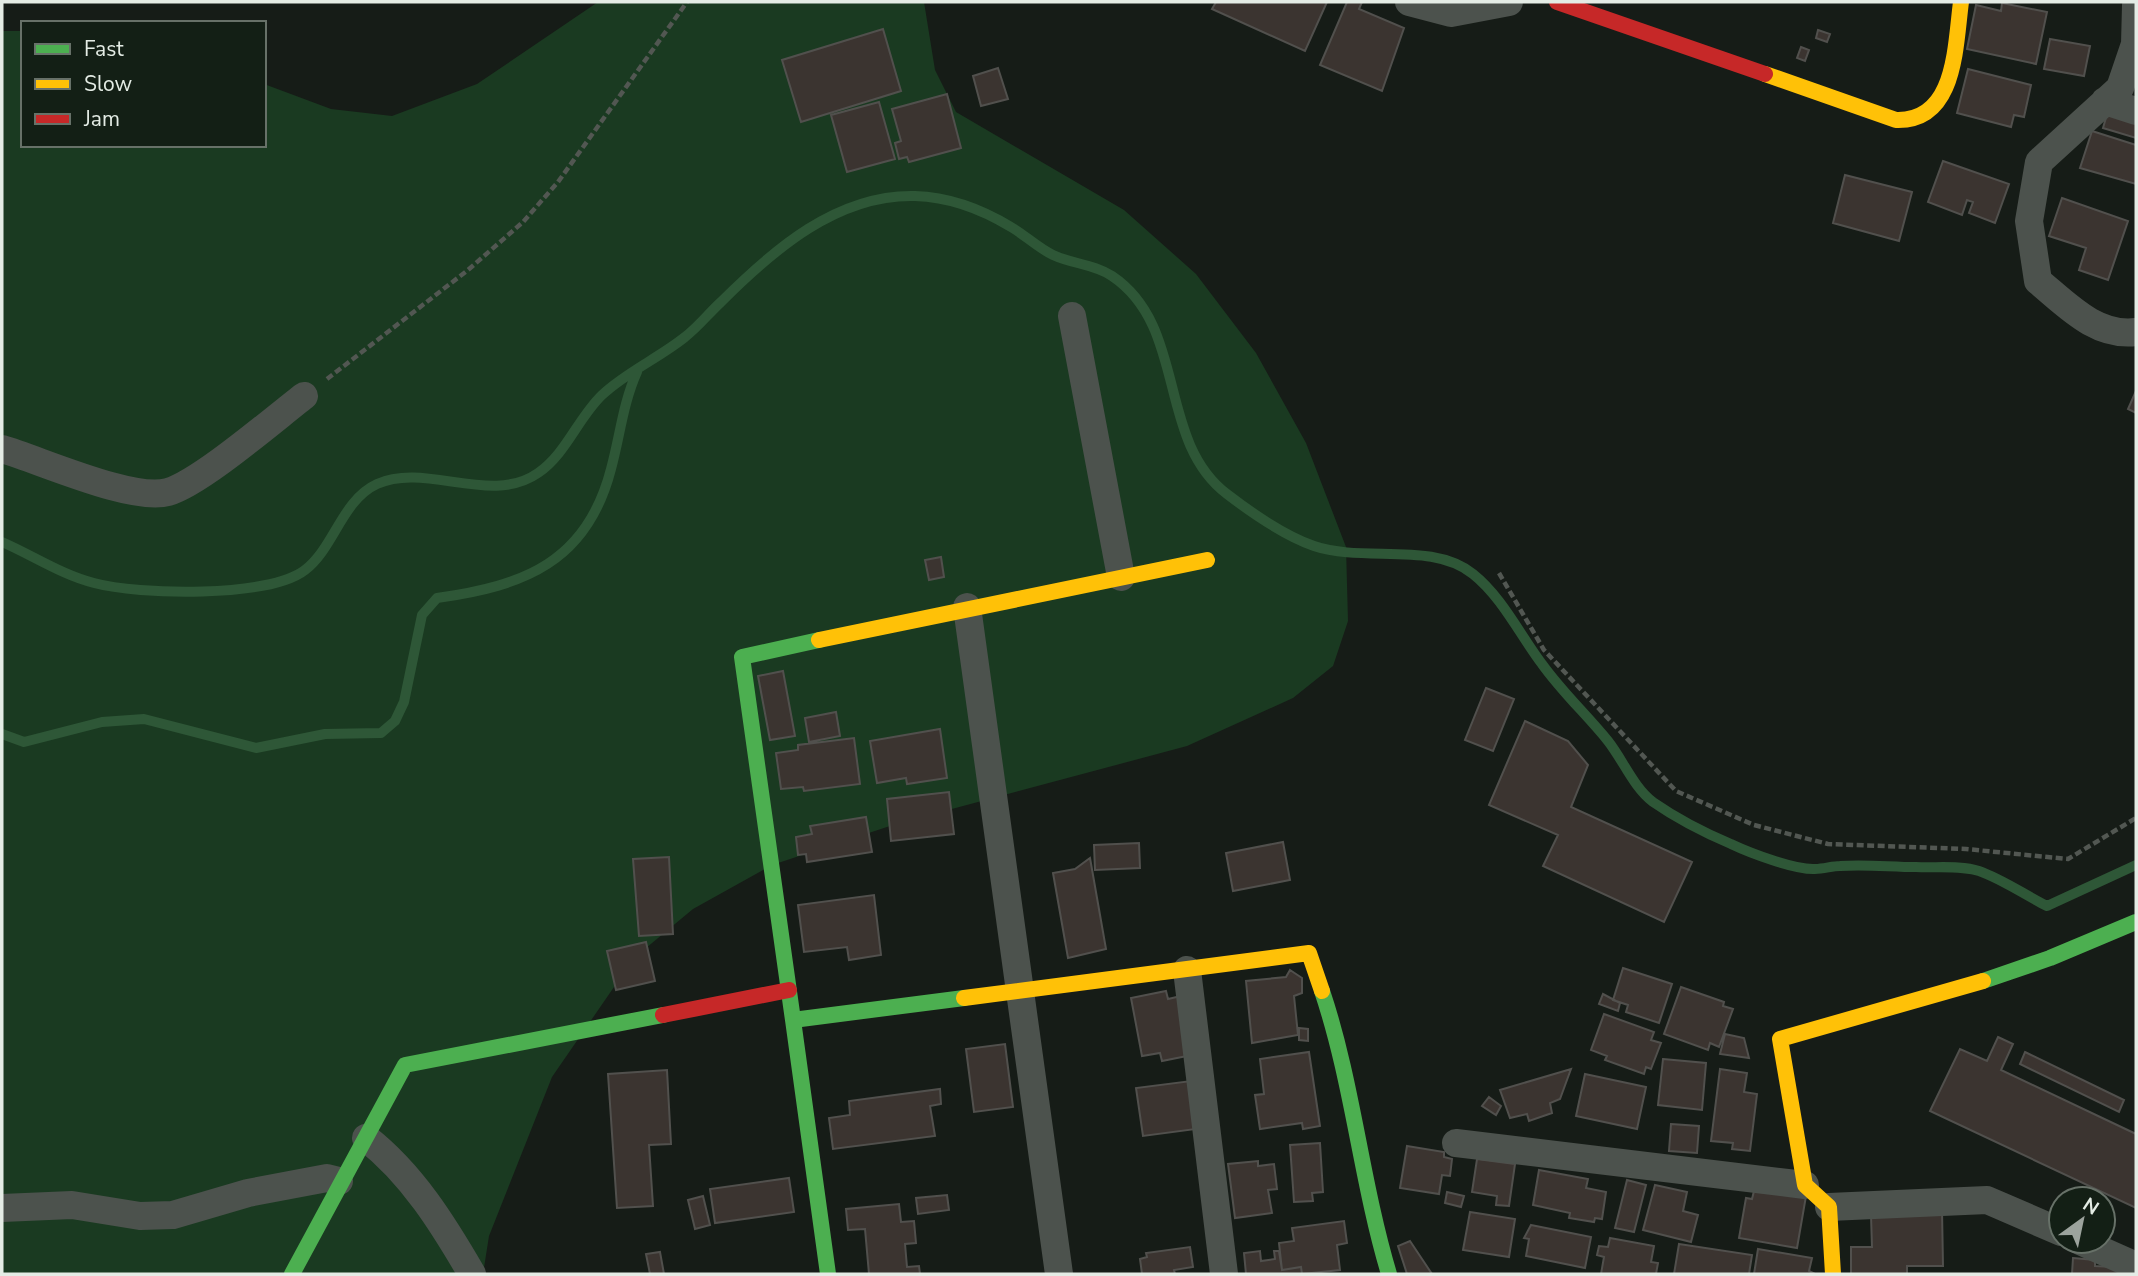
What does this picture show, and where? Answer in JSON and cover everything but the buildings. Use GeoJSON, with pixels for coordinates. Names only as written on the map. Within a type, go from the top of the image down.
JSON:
{"type":"FeatureCollection","features":[{"type":"Feature","properties":{"kind":"street"},"geometry":{"type":"LineString","coordinates":[[1409,2],[1451,13],[1509,2]]}},
{"type":"Feature","properties":{"kind":"street"},"geometry":{"type":"LineString","coordinates":[[1557,2],[1896,120],[1919,119],[1936,106],[1950,74],[1961,2]]}},
{"type":"Feature","properties":{"kind":"street"},"geometry":{"type":"LineString","coordinates":[[2136,5],[2135,44],[2120,88],[2039,162],[2029,221],[2038,281],[2086,321],[2120,334],[2136,332]]}},
{"type":"Feature","properties":{"kind":"street"},"geometry":{"type":"LineString","coordinates":[[2105,101],[2136,111]]}},
{"type":"Feature","properties":{"kind":"street"},"geometry":{"type":"LineString","coordinates":[[1072,316],[1121,577]]}},
{"type":"Feature","properties":{"kind":"street"},"geometry":{"type":"LineString","coordinates":[[2,449],[125,490],[167,493],[202,473],[304,396]]}},
{"type":"Feature","properties":{"kind":"street"},"geometry":{"type":"LineString","coordinates":[[828,1274],[742,657],[967,607],[1207,561]]}},
{"type":"Feature","properties":{"kind":"street"},"geometry":{"type":"LineString","coordinates":[[967,607],[1059,1274]]}},
{"type":"Feature","properties":{"kind":"street"},"geometry":{"type":"LineString","coordinates":[[1805,1185],[1780,1040],[1995,978],[2077,950],[2136,922]]}},
{"type":"Feature","properties":{"kind":"street"},"geometry":{"type":"LineString","coordinates":[[793,1020],[1187,971],[1309,953],[1340,1045],[1371,1215],[1388,1274]]}},
{"type":"Feature","properties":{"kind":"street"},"geometry":{"type":"LineString","coordinates":[[1187,971],[1224,1274]]}},
{"type":"Feature","properties":{"kind":"street"},"geometry":{"type":"LineString","coordinates":[[292,1274],[339,1181],[366,1138],[405,1065],[789,990]]}},
{"type":"Feature","properties":{"kind":"street"},"geometry":{"type":"LineString","coordinates":[[366,1138],[393,1159],[444,1227],[471,1274]]}},
{"type":"Feature","properties":{"kind":"street"},"geometry":{"type":"LineString","coordinates":[[1456,1143],[1805,1185],[1829,1207],[1833,1274]]}},
{"type":"Feature","properties":{"kind":"street"},"geometry":{"type":"LineString","coordinates":[[2,1208],[72,1205],[140,1216],[173,1215],[248,1193],[327,1178],[339,1181]]}},
{"type":"Feature","properties":{"kind":"street"},"geometry":{"type":"LineString","coordinates":[[1829,1207],[1987,1200],[2047,1227]]}},
{"type":"Feature","properties":{"kind":"street"},"geometry":{"type":"LineString","coordinates":[[2111,1255],[2136,1266]]}},
{"type":"Feature","properties":{"kind":"path"},"geometry":{"type":"LineString","coordinates":[[304,396],[468,270],[523,222],[558,182],[687,2]]}},
{"type":"Feature","properties":{"kind":"path"},"geometry":{"type":"LineString","coordinates":[[1499,573],[1544,650],[1676,791],[1754,825],[1828,844],[1966,849],[2068,859],[2136,818]]}},
{"type":"Feature","properties":{"kind":"green space"},"geometry":{"type":"Polygon","coordinates":[[[598,2],[924,2],[935,70],[956,112],[1124,210],[1196,274],[1256,353],[1306,443],[1346,547],[1348,621],[1333,666],[1293,698],[1187,746],[896,824],[772,865],[693,909],[634,958],[552,1077],[489,1236],[483,1274],[2,1274],[2,31],[21,31],[21,147],[266,147],[266,85],[331,109],[392,116],[477,84],[598,2]]]}},
{"type":"Feature","properties":{"kind":"waterway"},"geometry":{"type":"LineString","coordinates":[[2,542],[70,575],[114,587],[202,592],[263,586],[287,579],[305,570],[315,561],[346,512],[365,491],[377,484],[416,478],[500,486],[520,482],[538,473],[556,456],[602,395],[621,379],[690,333],[741,282],[785,245],[833,215],[859,204],[886,198],[928,197],[953,202],[989,215],[1053,255],[1105,272],[1136,298],[1152,324],[1163,353],[1179,415],[1190,444],[1205,471],[1227,494],[1258,516],[1314,546],[1354,553],[1438,558],[1473,574],[1502,605],[1550,674],[1608,741],[1640,789],[1653,802],[1681,819],[1739,848],[1796,867],[1815,869],[1868,865],[1972,869],[1996,878],[2047,906],[2136,865]]}},
{"type":"Feature","properties":{"kind":"waterway"},"geometry":{"type":"LineString","coordinates":[[2,734],[24,742],[102,722],[144,719],[256,748],[325,734],[381,733],[395,721],[404,702],[422,615],[437,598],[498,586],[524,576],[548,564],[568,548],[586,527],[600,501],[611,469],[625,408],[637,372]]}},
{"type":"Feature","properties":{"kind":"traffic: fast"},"geometry":{"type":"LineString","coordinates":[[793,1020],[742,657],[819,640]]}},
{"type":"Feature","properties":{"kind":"traffic: fast"},"geometry":{"type":"LineString","coordinates":[[1983,981],[2050,958],[2136,922]]}},
{"type":"Feature","properties":{"kind":"traffic: fast"},"geometry":{"type":"LineString","coordinates":[[1322,991],[1342,1061],[1371,1203],[1389,1274]]}},
{"type":"Feature","properties":{"kind":"traffic: fast"},"geometry":{"type":"LineString","coordinates":[[828,1274],[793,1020],[964,998]]}},
{"type":"Feature","properties":{"kind":"traffic: fast"},"geometry":{"type":"LineString","coordinates":[[292,1274],[405,1065],[663,1015]]}},
{"type":"Feature","properties":{"kind":"traffic: slow"},"geometry":{"type":"LineString","coordinates":[[1765,74],[1896,120],[1916,117],[1931,109],[1949,79],[1961,2]]}},
{"type":"Feature","properties":{"kind":"traffic: slow"},"geometry":{"type":"LineString","coordinates":[[819,640],[1207,560]]}},
{"type":"Feature","properties":{"kind":"traffic: slow"},"geometry":{"type":"LineString","coordinates":[[964,998],[1309,953],[1322,991]]}},
{"type":"Feature","properties":{"kind":"traffic: slow"},"geometry":{"type":"LineString","coordinates":[[1833,1274],[1829,1207],[1805,1185],[1780,1039],[1983,981]]}},
{"type":"Feature","properties":{"kind":"traffic: jam"},"geometry":{"type":"LineString","coordinates":[[1557,2],[1765,74]]}},
{"type":"Feature","properties":{"kind":"traffic: jam"},"geometry":{"type":"LineString","coordinates":[[663,1015],[789,990]]}}]}
